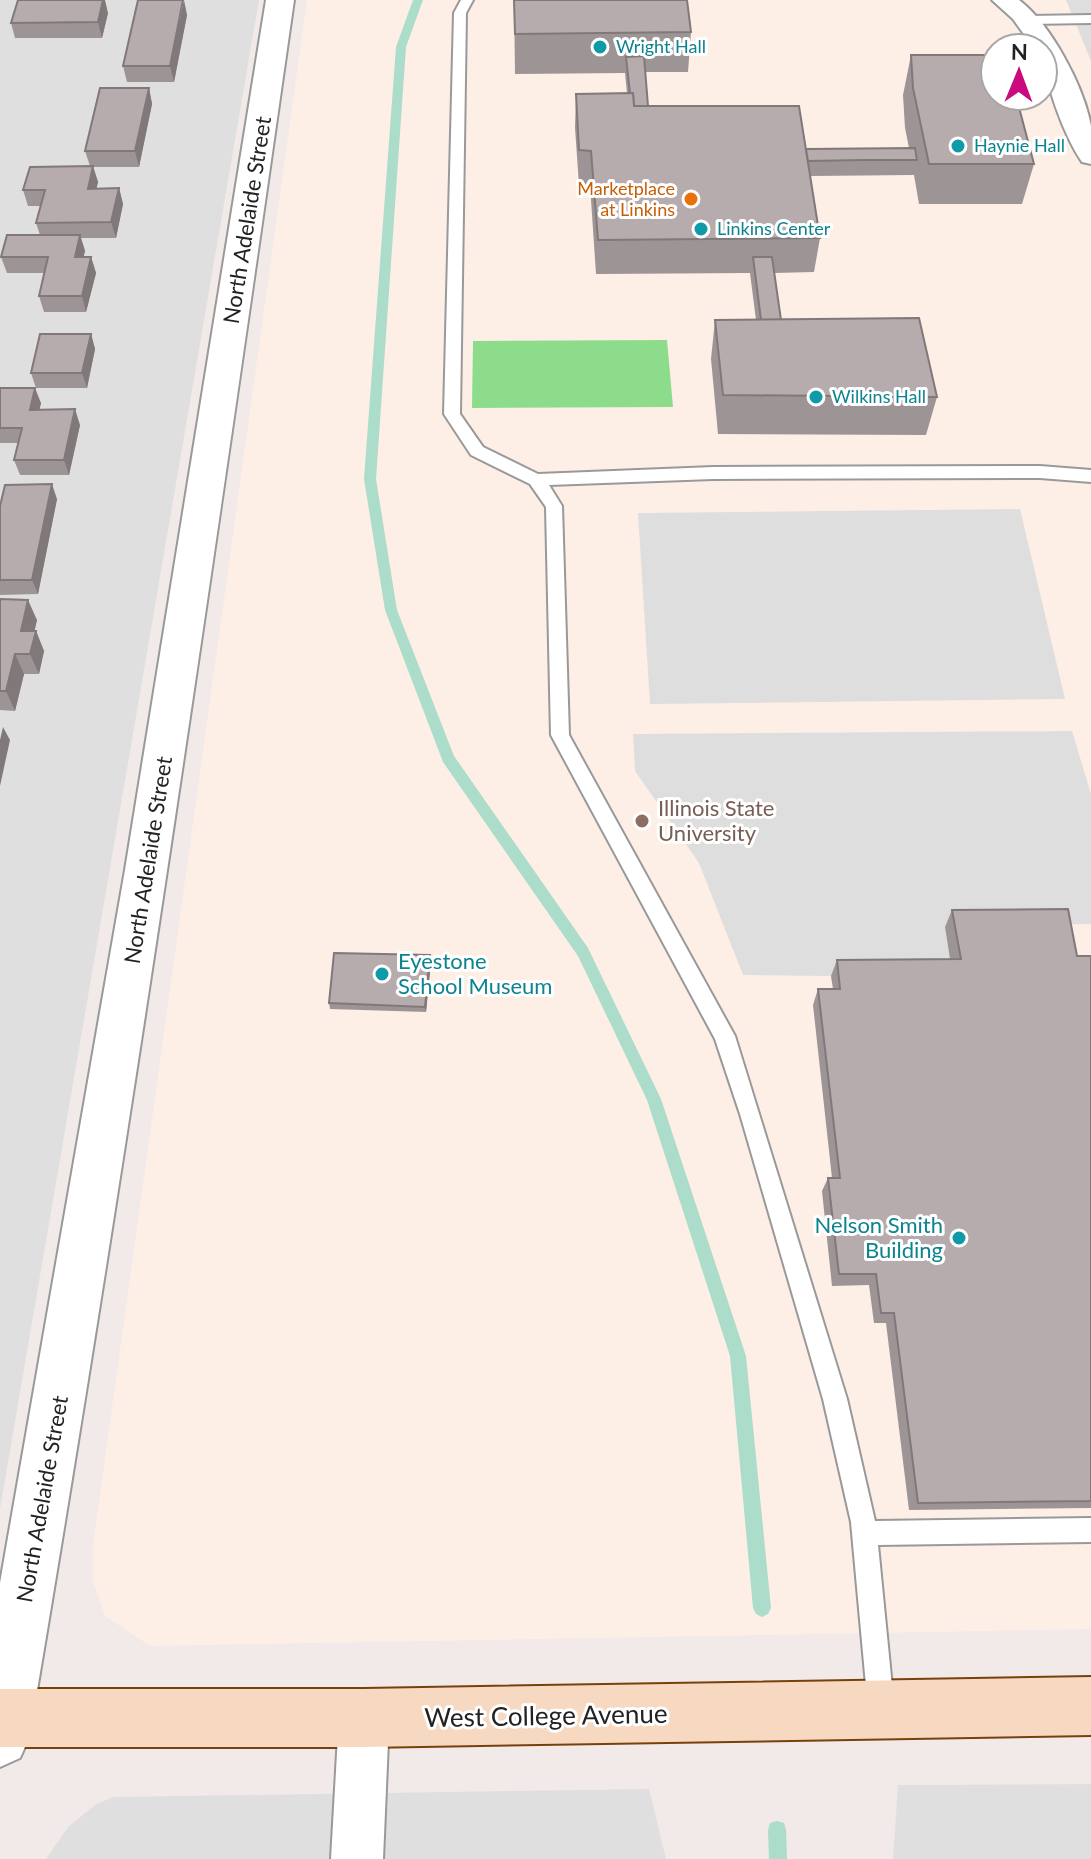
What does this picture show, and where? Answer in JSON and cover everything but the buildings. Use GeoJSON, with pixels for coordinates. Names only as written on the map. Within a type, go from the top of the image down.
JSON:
{"type":"FeatureCollection","features":[{"type":"Feature","properties":{"kind":"main road","name":"West College Avenue"},"geometry":{"type":"LineString","coordinates":[[1,1725],[1091,1706]]}},
{"type":"Feature","properties":{"kind":"street","name":"North Adelaide Street"},"geometry":{"type":"LineString","coordinates":[[1,1725],[76,1307],[145,883],[280,0]]}},
{"type":"Feature","properties":{"kind":"street"},"geometry":{"type":"LineString","coordinates":[[1004,0],[1019,9],[1045,42],[1078,131],[1091,156]]}},
{"type":"Feature","properties":{"kind":"street"},"geometry":{"type":"LineString","coordinates":[[357,1859],[364,1718]]}},
{"type":"Feature","properties":{"kind":"lane"},"geometry":{"type":"LineString","coordinates":[[467,0],[460,13],[452,414],[477,451],[536,480],[728,473],[1040,472],[1091,476]]}},
{"type":"Feature","properties":{"kind":"lane"},"geometry":{"type":"LineString","coordinates":[[1029,20],[1091,19]]}},
{"type":"Feature","properties":{"kind":"lane"},"geometry":{"type":"LineString","coordinates":[[536,480],[554,506],[560,735],[725,1036],[751,1114],[835,1399],[864,1533],[881,1711]]}},
{"type":"Feature","properties":{"kind":"lane"},"geometry":{"type":"LineString","coordinates":[[864,1533],[1091,1530]]}},
{"type":"Feature","properties":{"kind":"shaded area"},"geometry":{"type":"Polygon","coordinates":[[[0,0],[259,0],[0,1509],[0,0]]]}},
{"type":"Feature","properties":{"kind":"shaded area","name":"Illinois State University"},"geometry":{"type":"Polygon","coordinates":[[[307,0],[1091,0],[1091,1629],[150,1646],[105,1616],[93,1581],[93,1546],[307,0]]]}},
{"type":"Feature","properties":{"kind":"shaded area"},"geometry":{"type":"Polygon","coordinates":[[[1066,0],[1091,0],[1091,61],[1068,5],[1066,0]]]}},
{"type":"Feature","properties":{"kind":"shaded area"},"geometry":{"type":"Polygon","coordinates":[[[1020,509],[1065,699],[650,704],[638,513],[1020,509]]]}},
{"type":"Feature","properties":{"kind":"shaded area"},"geometry":{"type":"Polygon","coordinates":[[[1072,731],[1091,794],[1091,924],[945,927],[953,975],[831,976],[743,975],[699,863],[635,771],[633,734],[1072,731]]]}},
{"type":"Feature","properties":{"kind":"shaded area"},"geometry":{"type":"Polygon","coordinates":[[[1091,1784],[1091,1859],[893,1859],[898,1785],[1091,1784]]]}},
{"type":"Feature","properties":{"kind":"shaded area"},"geometry":{"type":"Polygon","coordinates":[[[649,1789],[666,1859],[46,1859],[68,1827],[95,1805],[113,1797],[649,1789]]]}},
{"type":"Feature","properties":{"kind":"green space"},"geometry":{"type":"Polygon","coordinates":[[[667,340],[673,407],[472,408],[473,341],[667,340]]]}},
{"type":"Feature","properties":{"kind":"waterway"},"geometry":{"type":"LineString","coordinates":[[418,0],[401,47],[370,479],[391,610],[448,758],[583,952],[654,1099],[738,1356],[762,1608]]}},
{"type":"Feature","properties":{"kind":"waterway"},"geometry":{"type":"LineString","coordinates":[[777,1830],[778,1859]]}},
{"type":"Feature","properties":{"kind":"place","name":"Wright Hall"},"geometry":{"type":"Point","coordinates":[600,47]}},
{"type":"Feature","properties":{"kind":"place","name":"Haynie Hall"},"geometry":{"type":"Point","coordinates":[958,146]}},
{"type":"Feature","properties":{"kind":"place","name":"Marketplace at Linkins"},"geometry":{"type":"Point","coordinates":[691,199]}},
{"type":"Feature","properties":{"kind":"place","name":"Linkins Center"},"geometry":{"type":"Point","coordinates":[701,229]}},
{"type":"Feature","properties":{"kind":"place","name":"Wilkins Hall"},"geometry":{"type":"Point","coordinates":[816,397]}},
{"type":"Feature","properties":{"kind":"place","name":"Illinois State University"},"geometry":{"type":"Point","coordinates":[642,821]}},
{"type":"Feature","properties":{"kind":"place","name":"Eyestone School Museum"},"geometry":{"type":"Point","coordinates":[382,974]}},
{"type":"Feature","properties":{"kind":"place","name":"Nelson Smith Building"},"geometry":{"type":"Point","coordinates":[959,1238]}}]}
